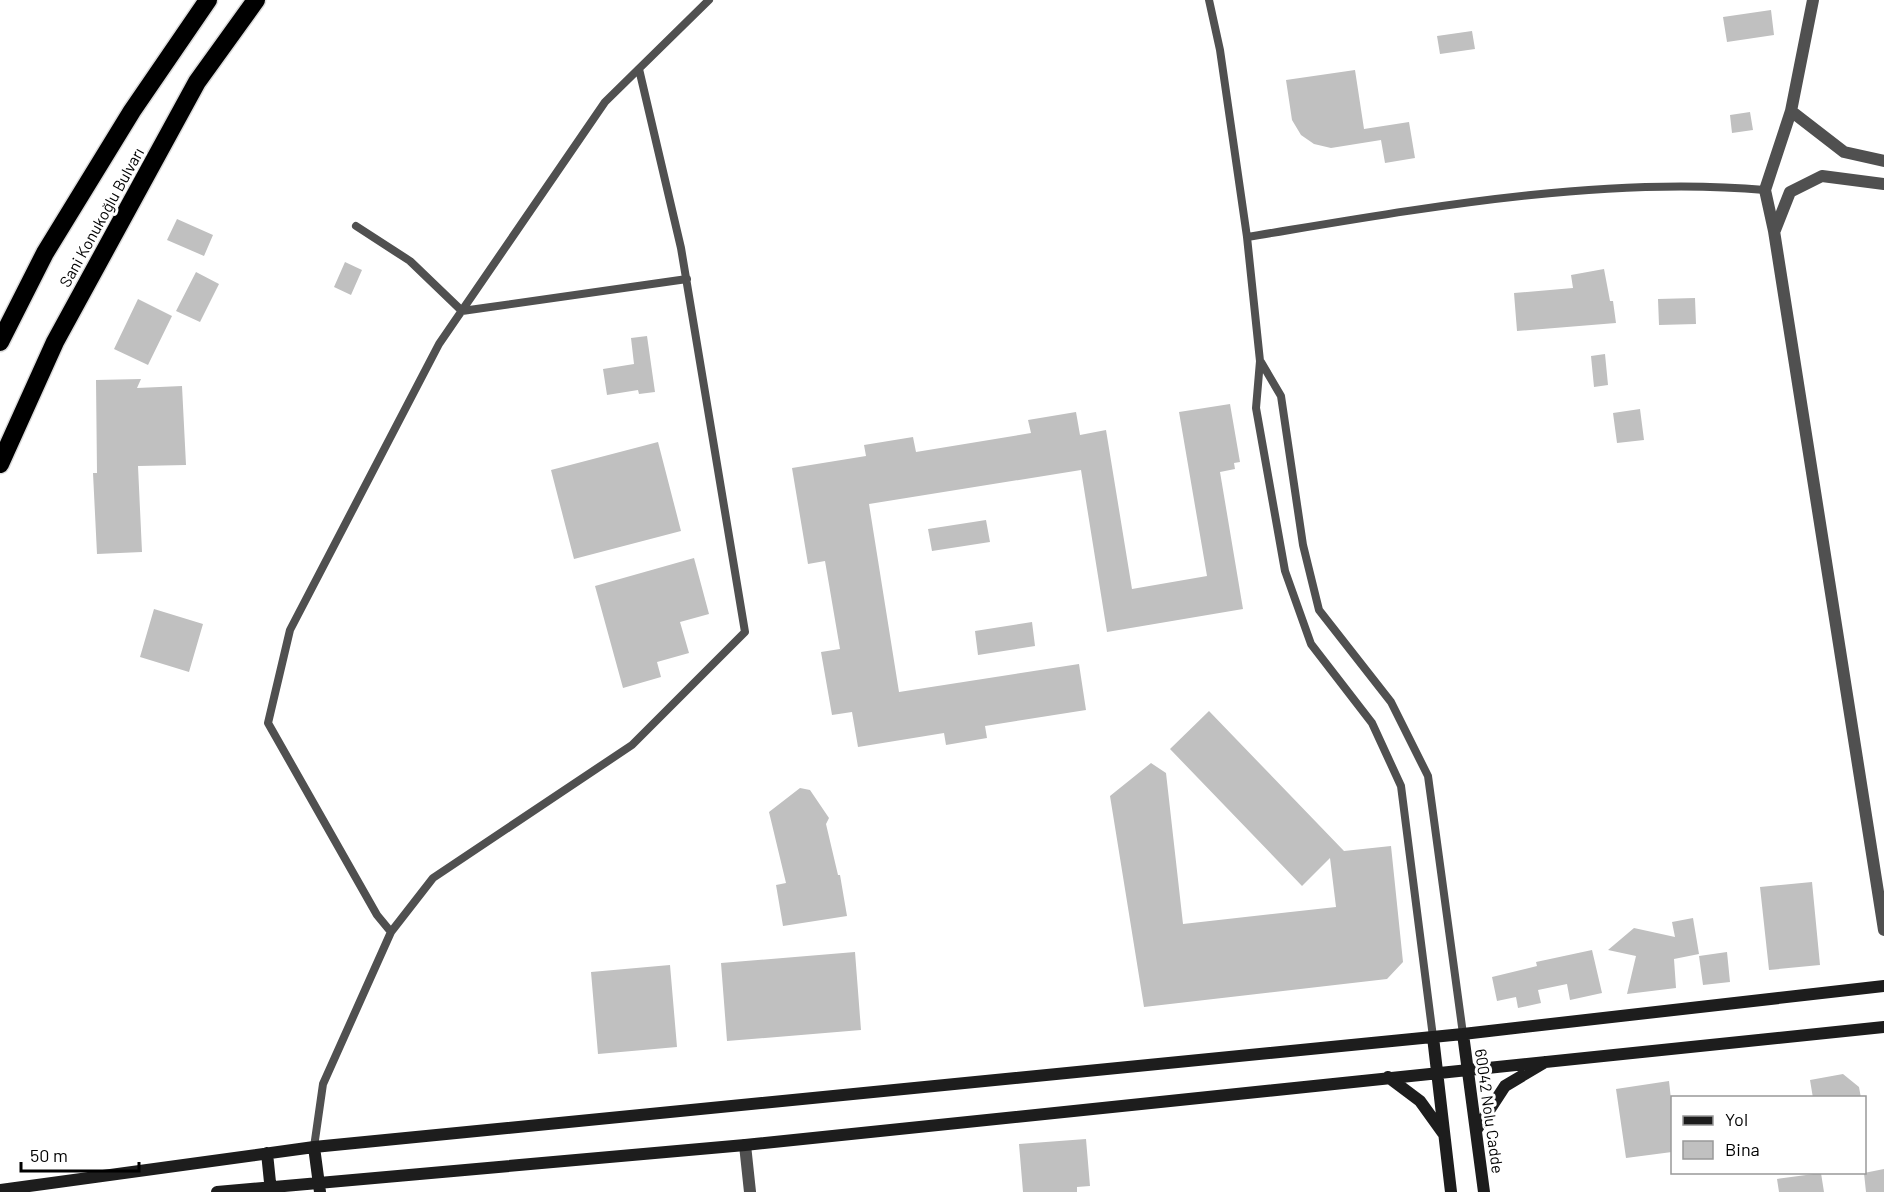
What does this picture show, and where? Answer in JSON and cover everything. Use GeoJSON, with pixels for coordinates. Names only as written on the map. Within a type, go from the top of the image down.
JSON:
{"type":"FeatureCollection","features":[{"type":"Feature","properties":{"kind":"highway","name":"Sani Konukoğlu Bulvarı"},"geometry":{"type":"LineString","coordinates":[[0,342],[51,243],[132,111],[208,0]]}},
{"type":"Feature","properties":{"kind":"highway","name":"Sani Konukoğlu Bulvarı"},"geometry":{"type":"LineString","coordinates":[[0,464],[55,342],[197,82],[256,0]]}},
{"type":"Feature","properties":{"kind":"main road"},"geometry":{"type":"LineString","coordinates":[[0,1190],[314,1147],[1433,1037],[1884,986]]}},
{"type":"Feature","properties":{"kind":"main road"},"geometry":{"type":"LineString","coordinates":[[217,1192],[320,1187],[745,1145],[1437,1071],[1884,1027]]}},
{"type":"Feature","properties":{"kind":"main road","name":"60042 Nolu Cadde"},"geometry":{"type":"LineString","coordinates":[[1462,1034],[1485,1192]]}},
{"type":"Feature","properties":{"kind":"main road"},"geometry":{"type":"LineString","coordinates":[[1433,1037],[1451,1192]]}},
{"type":"Feature","properties":{"kind":"main road"},"geometry":{"type":"LineString","coordinates":[[1477,1129],[1504,1086],[1548,1060]]}},
{"type":"Feature","properties":{"kind":"main road"},"geometry":{"type":"LineString","coordinates":[[1388,1077],[1420,1101],[1445,1136]]}},
{"type":"Feature","properties":{"kind":"main road"},"geometry":{"type":"LineString","coordinates":[[314,1147],[320,1187]]}},
{"type":"Feature","properties":{"kind":"main road"},"geometry":{"type":"LineString","coordinates":[[267,1153],[271,1189]]}},
{"type":"Feature","properties":{"kind":"street"},"geometry":{"type":"LineString","coordinates":[[1813,0],[1791,111],[1765,190],[1774,231],[1884,930]]}},
{"type":"Feature","properties":{"kind":"street"},"geometry":{"type":"LineString","coordinates":[[1791,111],[1844,152],[1884,161]]}},
{"type":"Feature","properties":{"kind":"street"},"geometry":{"type":"LineString","coordinates":[[1774,231],[1790,192],[1822,176],[1884,184]]}},
{"type":"Feature","properties":{"kind":"street"},"geometry":{"type":"LineString","coordinates":[[745,1145],[750,1192]]}},
{"type":"Feature","properties":{"kind":"lane"},"geometry":{"type":"LineString","coordinates":[[391,932],[377,915],[268,723],[290,630],[439,344],[605,102],[709,0]]}},
{"type":"Feature","properties":{"kind":"lane"},"geometry":{"type":"LineString","coordinates":[[1209,0],[1220,50],[1247,237],[1260,361],[1256,408],[1285,571],[1311,644],[1372,723],[1401,786],[1433,1037]]}},
{"type":"Feature","properties":{"kind":"lane"},"geometry":{"type":"LineString","coordinates":[[314,1147],[323,1084],[391,932],[433,878],[632,745],[745,632],[687,279],[639,69]]}},
{"type":"Feature","properties":{"kind":"lane"},"geometry":{"type":"LineString","coordinates":[[1247,237],[1423,208],[1590,191],[1714,185],[1765,190]]}},
{"type":"Feature","properties":{"kind":"lane"},"geometry":{"type":"LineString","coordinates":[[356,226],[410,261],[462,311]]}},
{"type":"Feature","properties":{"kind":"lane"},"geometry":{"type":"LineString","coordinates":[[462,311],[687,279]]}},
{"type":"Feature","properties":{"kind":"lane"},"geometry":{"type":"LineString","coordinates":[[1260,361],[1281,396],[1303,545],[1319,610],[1391,702],[1428,776],[1462,1034]]}},
{"type":"Feature","properties":{"kind":"building"},"geometry":{"type":"Polygon","coordinates":[[[1771,10],[1774,35],[1727,42],[1723,17],[1771,10]]]}},
{"type":"Feature","properties":{"kind":"building"},"geometry":{"type":"Polygon","coordinates":[[[1472,31],[1475,49],[1440,54],[1437,36],[1472,31]]]}},
{"type":"Feature","properties":{"kind":"building"},"geometry":{"type":"Polygon","coordinates":[[[1355,70],[1364,129],[1409,122],[1415,158],[1385,163],[1381,140],[1331,148],[1314,144],[1301,135],[1292,120],[1286,80],[1355,70]]]}},
{"type":"Feature","properties":{"kind":"building"},"geometry":{"type":"Polygon","coordinates":[[[1750,112],[1753,130],[1732,133],[1730,115],[1750,112]]]}},
{"type":"Feature","properties":{"kind":"building"},"geometry":{"type":"Polygon","coordinates":[[[177,219],[213,235],[204,256],[167,240],[177,219]]]}},
{"type":"Feature","properties":{"kind":"building"},"geometry":{"type":"Polygon","coordinates":[[[345,262],[362,270],[351,295],[334,287],[345,262]]]}},
{"type":"Feature","properties":{"kind":"building"},"geometry":{"type":"Polygon","coordinates":[[[1604,269],[1610,301],[1613,301],[1616,323],[1517,331],[1514,293],[1573,288],[1571,275],[1604,269]]]}},
{"type":"Feature","properties":{"kind":"building"},"geometry":{"type":"Polygon","coordinates":[[[196,272],[219,284],[200,322],[176,311],[196,272]]]}},
{"type":"Feature","properties":{"kind":"building"},"geometry":{"type":"Polygon","coordinates":[[[1695,298],[1696,324],[1659,325],[1658,299],[1695,298]]]}},
{"type":"Feature","properties":{"kind":"building"},"geometry":{"type":"Polygon","coordinates":[[[138,299],[172,316],[148,365],[114,349],[138,299]]]}},
{"type":"Feature","properties":{"kind":"building"},"geometry":{"type":"Polygon","coordinates":[[[647,336],[655,392],[639,394],[638,390],[607,395],[603,369],[634,364],[631,338],[647,336]]]}},
{"type":"Feature","properties":{"kind":"building"},"geometry":{"type":"Polygon","coordinates":[[[1605,354],[1608,385],[1594,387],[1591,356],[1605,354]]]}},
{"type":"Feature","properties":{"kind":"building"},"geometry":{"type":"Polygon","coordinates":[[[141,379],[137,388],[182,386],[186,465],[138,466],[142,552],[97,554],[93,473],[97,473],[96,380],[141,379]]]}},
{"type":"Feature","properties":{"kind":"building"},"geometry":{"type":"Polygon","coordinates":[[[1230,404],[1240,462],[1234,463],[1235,469],[1220,472],[1243,609],[1107,632],[1081,470],[869,504],[899,692],[1079,664],[1086,710],[985,726],[987,738],[946,745],[944,733],[858,747],[852,712],[832,715],[821,652],[840,649],[825,561],[808,564],[792,468],[866,456],[864,445],[913,437],[916,452],[1031,433],[1028,420],[1076,412],[1080,435],[1106,430],[1132,589],[1207,576],[1179,412],[1230,404]]]}},
{"type":"Feature","properties":{"kind":"building"},"geometry":{"type":"Polygon","coordinates":[[[1640,409],[1644,440],[1617,443],[1613,413],[1640,409]]]}},
{"type":"Feature","properties":{"kind":"building"},"geometry":{"type":"Polygon","coordinates":[[[658,442],[681,531],[574,559],[551,470],[658,442]]]}},
{"type":"Feature","properties":{"kind":"building"},"geometry":{"type":"Polygon","coordinates":[[[986,520],[990,542],[932,551],[928,529],[986,520]]]}},
{"type":"Feature","properties":{"kind":"building"},"geometry":{"type":"Polygon","coordinates":[[[694,558],[709,614],[680,622],[689,653],[657,662],[661,677],[623,688],[595,586],[694,558]]]}},
{"type":"Feature","properties":{"kind":"building"},"geometry":{"type":"Polygon","coordinates":[[[154,609],[203,624],[189,672],[140,657],[154,609]]]}},
{"type":"Feature","properties":{"kind":"building"},"geometry":{"type":"Polygon","coordinates":[[[1032,622],[1035,646],[978,655],[975,631],[1032,622]]]}},
{"type":"Feature","properties":{"kind":"building"},"geometry":{"type":"Polygon","coordinates":[[[1209,711],[1344,851],[1391,846],[1403,962],[1387,979],[1144,1007],[1110,796],[1151,763],[1166,773],[1183,924],[1336,907],[1330,858],[1302,886],[1170,749],[1209,711]]]}},
{"type":"Feature","properties":{"kind":"building"},"geometry":{"type":"Polygon","coordinates":[[[800,788],[810,790],[829,818],[826,824],[838,875],[840,875],[847,916],[783,926],[776,885],[786,883],[769,812],[800,788]]]}},
{"type":"Feature","properties":{"kind":"building"},"geometry":{"type":"Polygon","coordinates":[[[1812,882],[1820,965],[1769,970],[1760,887],[1812,882]]]}},
{"type":"Feature","properties":{"kind":"building"},"geometry":{"type":"Polygon","coordinates":[[[1693,918],[1699,954],[1674,959],[1676,988],[1627,994],[1636,956],[1608,950],[1634,928],[1675,937],[1672,922],[1693,918]]]}},
{"type":"Feature","properties":{"kind":"building"},"geometry":{"type":"Polygon","coordinates":[[[1592,950],[1602,993],[1570,1000],[1567,984],[1538,990],[1541,1003],[1518,1008],[1516,997],[1497,1001],[1492,977],[1537,966],[1536,962],[1592,950]]]}},
{"type":"Feature","properties":{"kind":"building"},"geometry":{"type":"Polygon","coordinates":[[[855,952],[861,1030],[727,1041],[721,963],[855,952]]]}},
{"type":"Feature","properties":{"kind":"building"},"geometry":{"type":"Polygon","coordinates":[[[1727,952],[1730,982],[1703,985],[1699,956],[1727,952]]]}},
{"type":"Feature","properties":{"kind":"building"},"geometry":{"type":"Polygon","coordinates":[[[670,965],[677,1047],[598,1054],[591,972],[670,965]]]}},
{"type":"Feature","properties":{"kind":"building"},"geometry":{"type":"Polygon","coordinates":[[[1843,1074],[1859,1087],[1861,1096],[1813,1096],[1810,1080],[1843,1074]]]}},
{"type":"Feature","properties":{"kind":"building"},"geometry":{"type":"Polygon","coordinates":[[[1669,1081],[1671,1152],[1626,1158],[1616,1089],[1669,1081]]]}},
{"type":"Feature","properties":{"kind":"building"},"geometry":{"type":"Polygon","coordinates":[[[1086,1139],[1090,1186],[1077,1187],[1077,1192],[1023,1192],[1019,1144],[1086,1139]]]}},
{"type":"Feature","properties":{"kind":"building"},"geometry":{"type":"Polygon","coordinates":[[[1884,1169],[1884,1192],[1866,1192],[1864,1174],[1884,1169]]]}},
{"type":"Feature","properties":{"kind":"building"},"geometry":{"type":"Polygon","coordinates":[[[1821,1174],[1824,1192],[1779,1192],[1777,1179],[1821,1174]]]}}]}
